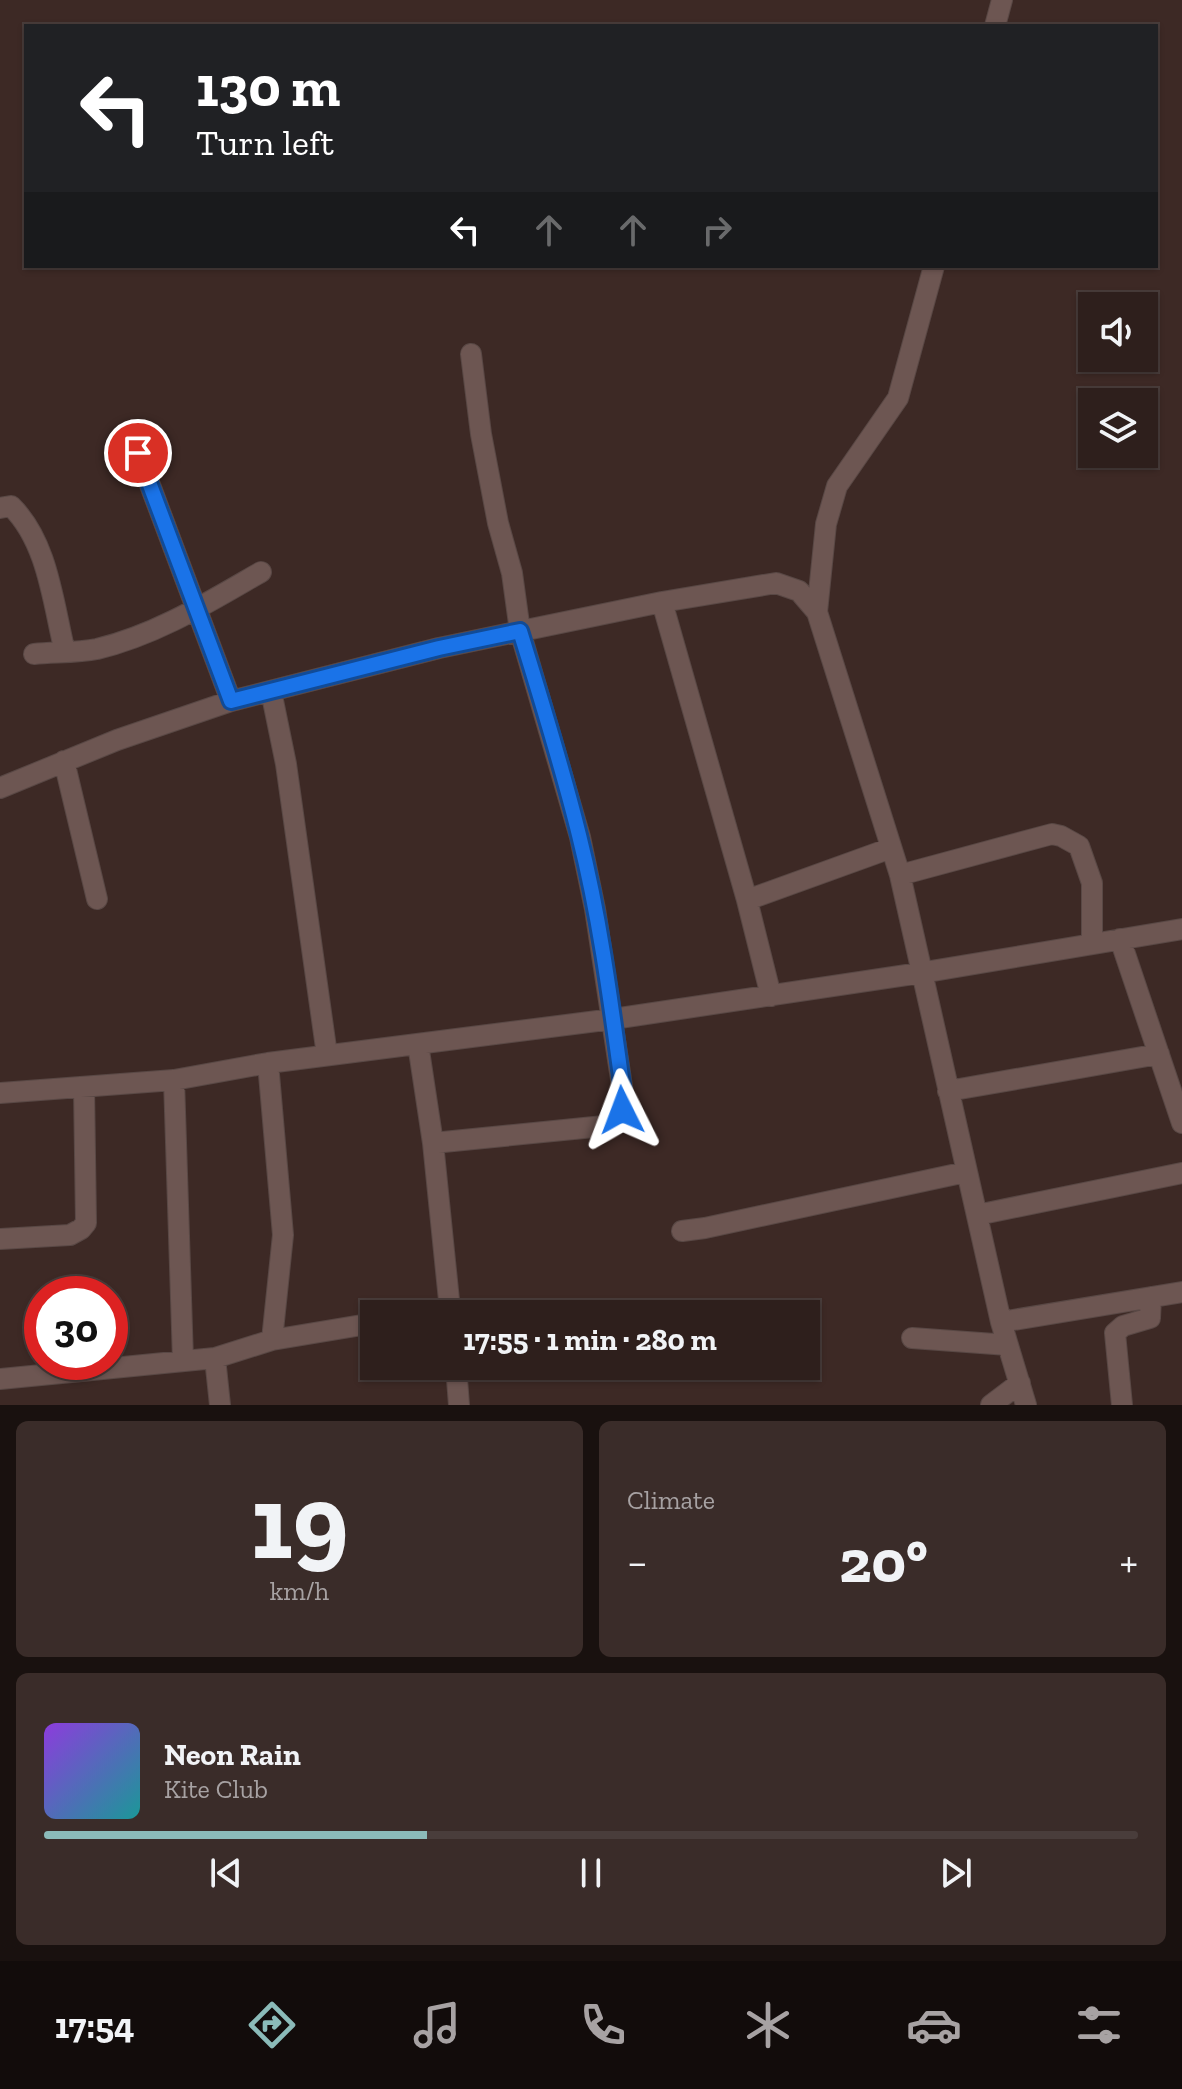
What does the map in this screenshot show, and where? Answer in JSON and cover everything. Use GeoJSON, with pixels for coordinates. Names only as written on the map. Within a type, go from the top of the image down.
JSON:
{"type":"FeatureCollection","features":[{"type":"Feature","properties":{"kind":"street"},"geometry":{"type":"LineString","coordinates":[[996,24],[1002,0]]}},
{"type":"Feature","properties":{"kind":"street"},"geometry":{"type":"LineString","coordinates":[[817,612],[826,524],[837,486],[898,398],[933,268]]}},
{"type":"Feature","properties":{"kind":"street"},"geometry":{"type":"LineString","coordinates":[[433,1143],[604,1126],[616,1119],[624,1099],[595,909],[580,837],[520,631],[512,573],[498,523],[481,434],[471,354]]}},
{"type":"Feature","properties":{"kind":"street"},"geometry":{"type":"LineString","coordinates":[[138,453],[231,701]]}},
{"type":"Feature","properties":{"kind":"street"},"geometry":{"type":"LineString","coordinates":[[0,508],[11,506],[23,518],[38,544],[65,652]]}},
{"type":"Feature","properties":{"kind":"street"},"geometry":{"type":"LineString","coordinates":[[34,654],[94,650],[133,638],[197,609],[261,572]]}},
{"type":"Feature","properties":{"kind":"street"},"geometry":{"type":"LineString","coordinates":[[0,788],[64,761],[231,701],[439,648],[662,602],[776,583],[799,591],[817,612],[900,875],[1001,1322],[1026,1405]]}},
{"type":"Feature","properties":{"kind":"street"},"geometry":{"type":"LineString","coordinates":[[662,602],[747,900],[771,996]]}},
{"type":"Feature","properties":{"kind":"street"},"geometry":{"type":"LineString","coordinates":[[271,691],[286,764],[327,1055]]}},
{"type":"Feature","properties":{"kind":"street"},"geometry":{"type":"LineString","coordinates":[[64,761],[97,899]]}},
{"type":"Feature","properties":{"kind":"street"},"geometry":{"type":"LineString","coordinates":[[900,875],[1052,834],[1061,836],[1079,846],[1092,883],[1092,944]]}},
{"type":"Feature","properties":{"kind":"street"},"geometry":{"type":"LineString","coordinates":[[747,900],[891,848]]}},
{"type":"Feature","properties":{"kind":"street"},"geometry":{"type":"LineString","coordinates":[[0,1093],[174,1080],[268,1063],[771,996],[1182,929]]}},
{"type":"Feature","properties":{"kind":"street"},"geometry":{"type":"LineString","coordinates":[[1120,939],[1182,1123]]}},
{"type":"Feature","properties":{"kind":"street"},"geometry":{"type":"LineString","coordinates":[[418,1044],[433,1143],[449,1300]]}},
{"type":"Feature","properties":{"kind":"street"},"geometry":{"type":"LineString","coordinates":[[948,1091],[1159,1054]]}},
{"type":"Feature","properties":{"kind":"street"},"geometry":{"type":"LineString","coordinates":[[268,1063],[283,1235],[272,1340]]}},
{"type":"Feature","properties":{"kind":"street"},"geometry":{"type":"LineString","coordinates":[[174,1080],[183,1360]]}},
{"type":"Feature","properties":{"kind":"street"},"geometry":{"type":"LineString","coordinates":[[0,1239],[70,1235],[86,1223],[84,1087]]}},
{"type":"Feature","properties":{"kind":"street"},"geometry":{"type":"LineString","coordinates":[[682,1231],[966,1172]]}},
{"type":"Feature","properties":{"kind":"street"},"geometry":{"type":"LineString","coordinates":[[977,1215],[1182,1173]]}},
{"type":"Feature","properties":{"kind":"street"},"geometry":{"type":"LineString","coordinates":[[1001,1322],[1182,1292]]}},
{"type":"Feature","properties":{"kind":"street"},"geometry":{"type":"LineString","coordinates":[[1122,1405],[1115,1333],[1123,1326],[1150,1318],[1151,1297]]}},
{"type":"Feature","properties":{"kind":"street"},"geometry":{"type":"LineString","coordinates":[[0,1379],[215,1358],[272,1340],[360,1325]]}},
{"type":"Feature","properties":{"kind":"street"},"geometry":{"type":"LineString","coordinates":[[912,1338],[1008,1345]]}},
{"type":"Feature","properties":{"kind":"street"},"geometry":{"type":"LineString","coordinates":[[215,1358],[220,1405]]}},
{"type":"Feature","properties":{"kind":"street"},"geometry":{"type":"LineString","coordinates":[[457,1380],[459,1405]]}},
{"type":"Feature","properties":{"kind":"street"},"geometry":{"type":"LineString","coordinates":[[991,1405],[1020,1383]]}},
{"type":"Feature","properties":{"kind":"route"},"geometry":{"type":"LineString","coordinates":[[138,453],[231,701],[439,648],[520,631],[580,837],[613,1019],[624,1099],[622,1110]]}}]}
